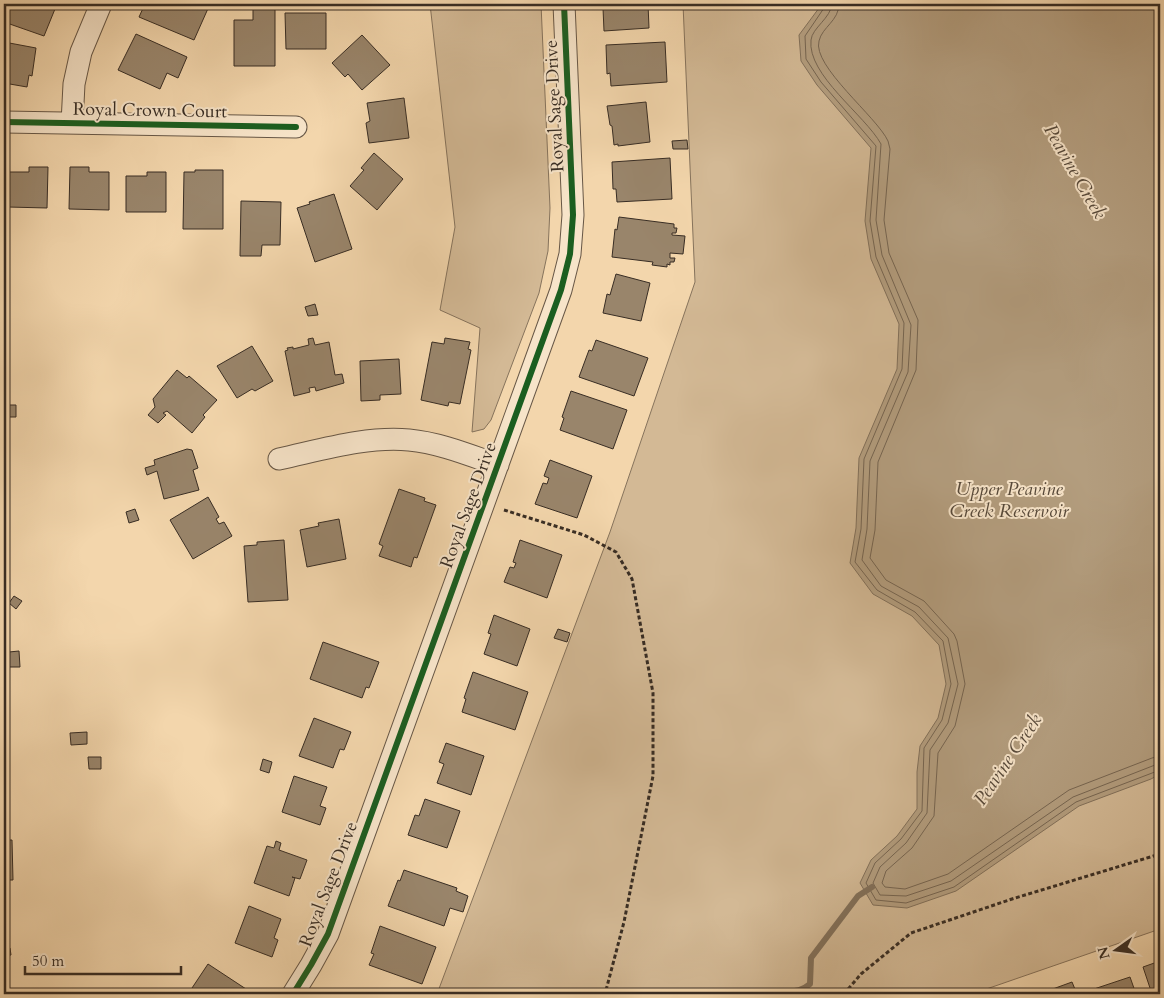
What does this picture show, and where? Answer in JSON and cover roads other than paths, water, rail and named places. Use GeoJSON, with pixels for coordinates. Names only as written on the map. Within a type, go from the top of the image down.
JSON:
{"type":"FeatureCollection","features":[{"type":"Feature","properties":{"kind":"street"},"geometry":{"type":"LineString","coordinates":[[72,123],[74,84],[81,52],[101,4]]}},
{"type":"Feature","properties":{"kind":"street","name":"Royal Sage Drive"},"geometry":{"type":"LineString","coordinates":[[293,994],[328,934],[561,290],[570,254],[573,214],[564,4]]}},
{"type":"Feature","properties":{"kind":"street","name":"Royal Crown Court"},"geometry":{"type":"LineString","coordinates":[[4,122],[296,127]]}},
{"type":"Feature","properties":{"kind":"street"},"geometry":{"type":"LineString","coordinates":[[279,459],[361,442],[408,440],[439,445],[498,465]]}},
{"type":"Feature","properties":{"kind":"water","name":"Upper Peavine Creek Reservoir"},"geometry":{"type":"Polygon","coordinates":[[[822,4],[1160,4],[1160,774],[1079,806],[956,891],[907,908],[873,905],[860,883],[871,860],[897,836],[917,809],[917,772],[920,746],[938,718],[946,684],[939,645],[912,616],[873,594],[850,563],[856,528],[859,458],[897,369],[899,324],[871,259],[865,221],[871,148],[817,85],[801,61],[799,35],[822,4]]]}},
{"type":"Feature","properties":{"kind":"waterway","name":"Peavine Creek"},"geometry":{"type":"LineString","coordinates":[[775,994],[801,990],[810,984],[811,958],[858,896],[872,887]]}}]}
